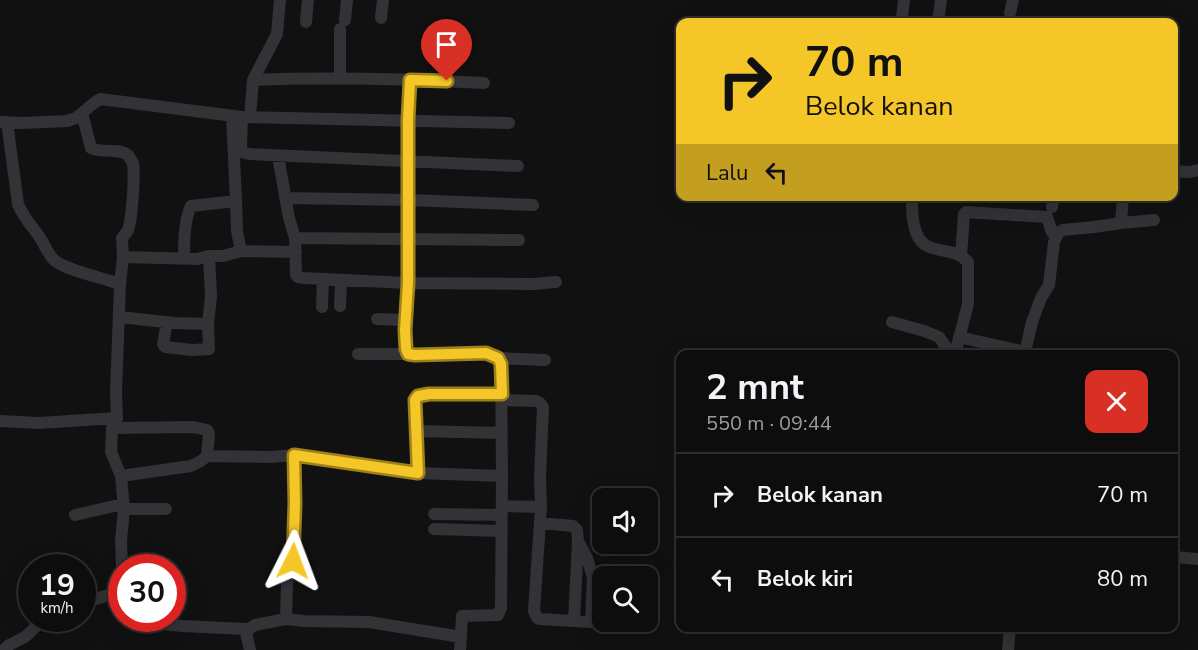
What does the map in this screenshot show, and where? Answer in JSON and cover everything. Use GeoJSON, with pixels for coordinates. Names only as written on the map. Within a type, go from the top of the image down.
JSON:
{"type":"FeatureCollection","features":[{"type":"Feature","properties":{"kind":"street"},"geometry":{"type":"LineString","coordinates":[[241,251],[237,231],[236,201],[241,116],[253,80],[277,34],[280,0]]}},
{"type":"Feature","properties":{"kind":"street"},"geometry":{"type":"LineString","coordinates":[[306,22],[308,0]]}},
{"type":"Feature","properties":{"kind":"street"},"geometry":{"type":"LineString","coordinates":[[340,79],[343,24],[347,0]]}},
{"type":"Feature","properties":{"kind":"street"},"geometry":{"type":"LineString","coordinates":[[381,18],[382,0]]}},
{"type":"Feature","properties":{"kind":"street"},"geometry":{"type":"LineString","coordinates":[[902,17],[904,0]]}},
{"type":"Feature","properties":{"kind":"street"},"geometry":{"type":"LineString","coordinates":[[939,18],[941,0]]}},
{"type":"Feature","properties":{"kind":"street"},"geometry":{"type":"LineString","coordinates":[[253,80],[340,79],[484,83]]}},
{"type":"Feature","properties":{"kind":"street"},"geometry":{"type":"LineString","coordinates":[[408,354],[405,320],[408,283],[410,80]]}},
{"type":"Feature","properties":{"kind":"street"},"geometry":{"type":"LineString","coordinates":[[120,284],[65,267],[50,256],[41,238],[22,215],[18,204],[3,122],[67,121],[76,118],[100,99],[106,99],[241,116],[509,123]]}},
{"type":"Feature","properties":{"kind":"street"},"geometry":{"type":"LineString","coordinates":[[82,113],[91,148],[96,151],[118,152],[129,156],[132,163],[132,205],[129,227],[122,238],[115,423],[111,452],[121,476],[123,507],[122,554]]}},
{"type":"Feature","properties":{"kind":"street"},"geometry":{"type":"LineString","coordinates":[[241,116],[242,152],[278,156],[518,166]]}},
{"type":"Feature","properties":{"kind":"street"},"geometry":{"type":"LineString","coordinates":[[278,156],[285,198],[296,238],[298,278],[408,283],[533,284],[556,282]]}},
{"type":"Feature","properties":{"kind":"street"},"geometry":{"type":"LineString","coordinates":[[1178,171],[1198,170]]}},
{"type":"Feature","properties":{"kind":"street"},"geometry":{"type":"LineString","coordinates":[[285,198],[533,205]]}},
{"type":"Feature","properties":{"kind":"street"},"geometry":{"type":"LineString","coordinates":[[184,258],[185,235],[191,206],[236,201]]}},
{"type":"Feature","properties":{"kind":"street"},"geometry":{"type":"LineString","coordinates":[[911,201],[916,235],[921,243],[961,256],[968,262],[968,304],[954,350]]}},
{"type":"Feature","properties":{"kind":"street"},"geometry":{"type":"LineString","coordinates":[[1121,223],[1123,201]]}},
{"type":"Feature","properties":{"kind":"street"},"geometry":{"type":"LineString","coordinates":[[961,256],[966,212],[1047,216],[1056,237]]}},
{"type":"Feature","properties":{"kind":"street"},"geometry":{"type":"LineString","coordinates":[[1026,350],[1032,322],[1041,298],[1049,285],[1052,256],[1059,232],[1154,220]]}},
{"type":"Feature","properties":{"kind":"street"},"geometry":{"type":"LineString","coordinates":[[296,238],[519,240]]}},
{"type":"Feature","properties":{"kind":"street"},"geometry":{"type":"LineString","coordinates":[[123,257],[197,259],[241,251],[296,252]]}},
{"type":"Feature","properties":{"kind":"street"},"geometry":{"type":"LineString","coordinates":[[167,322],[163,346],[165,348],[209,349],[208,324],[211,296],[209,256]]}},
{"type":"Feature","properties":{"kind":"street"},"geometry":{"type":"LineString","coordinates":[[322,307],[323,279]]}},
{"type":"Feature","properties":{"kind":"street"},"geometry":{"type":"LineString","coordinates":[[340,306],[341,280]]}},
{"type":"Feature","properties":{"kind":"street"},"geometry":{"type":"LineString","coordinates":[[120,317],[208,324]]}},
{"type":"Feature","properties":{"kind":"street"},"geometry":{"type":"LineString","coordinates":[[377,319],[405,320]]}},
{"type":"Feature","properties":{"kind":"street"},"geometry":{"type":"LineString","coordinates":[[892,322],[924,330],[939,337],[950,350]]}},
{"type":"Feature","properties":{"kind":"street"},"geometry":{"type":"LineString","coordinates":[[959,337],[1013,350]]}},
{"type":"Feature","properties":{"kind":"street"},"geometry":{"type":"LineString","coordinates":[[358,354],[486,353],[498,358],[545,360]]}},
{"type":"Feature","properties":{"kind":"street"},"geometry":{"type":"LineString","coordinates":[[186,626],[245,629],[286,619],[369,622],[460,644],[462,616],[498,615],[501,608],[502,397],[501,364],[498,358]]}},
{"type":"Feature","properties":{"kind":"street"},"geometry":{"type":"LineString","coordinates":[[418,473],[415,400],[420,394],[502,397],[540,403],[543,407],[541,507],[535,616],[540,619],[591,622],[592,600]]}},
{"type":"Feature","properties":{"kind":"street"},"geometry":{"type":"LineString","coordinates":[[0,421],[115,423],[205,428],[209,434],[207,456]]}},
{"type":"Feature","properties":{"kind":"street"},"geometry":{"type":"LineString","coordinates":[[416,431],[502,433]]}},
{"type":"Feature","properties":{"kind":"street"},"geometry":{"type":"LineString","coordinates":[[121,476],[191,466],[207,456],[294,455],[418,473],[502,476]]}},
{"type":"Feature","properties":{"kind":"street"},"geometry":{"type":"LineString","coordinates":[[286,619],[286,583],[293,561],[294,541],[294,455]]}},
{"type":"Feature","properties":{"kind":"street"},"geometry":{"type":"LineString","coordinates":[[75,515],[123,507],[166,509]]}},
{"type":"Feature","properties":{"kind":"street"},"geometry":{"type":"LineString","coordinates":[[434,513],[541,507]]}},
{"type":"Feature","properties":{"kind":"street"},"geometry":{"type":"LineString","coordinates":[[540,523],[573,526],[577,530],[574,621]]}},
{"type":"Feature","properties":{"kind":"street"},"geometry":{"type":"LineString","coordinates":[[434,529],[502,531]]}},
{"type":"Feature","properties":{"kind":"street"},"geometry":{"type":"LineString","coordinates":[[578,541],[592,574]]}},
{"type":"Feature","properties":{"kind":"street"},"geometry":{"type":"LineString","coordinates":[[1178,557],[1198,559]]}},
{"type":"Feature","properties":{"kind":"street"},"geometry":{"type":"LineString","coordinates":[[576,576],[592,577]]}},
{"type":"Feature","properties":{"kind":"street"},"geometry":{"type":"LineString","coordinates":[[245,629],[250,650]]}},
{"type":"Feature","properties":{"kind":"street"},"geometry":{"type":"LineString","coordinates":[[4,650],[30,632]]}},
{"type":"Feature","properties":{"kind":"street"},"geometry":{"type":"LineString","coordinates":[[1008,650],[1010,632]]}},
{"type":"Feature","properties":{"kind":"route"},"geometry":{"type":"LineString","coordinates":[[293,561],[294,455],[418,473],[415,400],[420,394],[502,394],[501,364],[498,358],[486,353],[415,355],[408,354],[406,349],[410,80],[447,81]]}}]}
